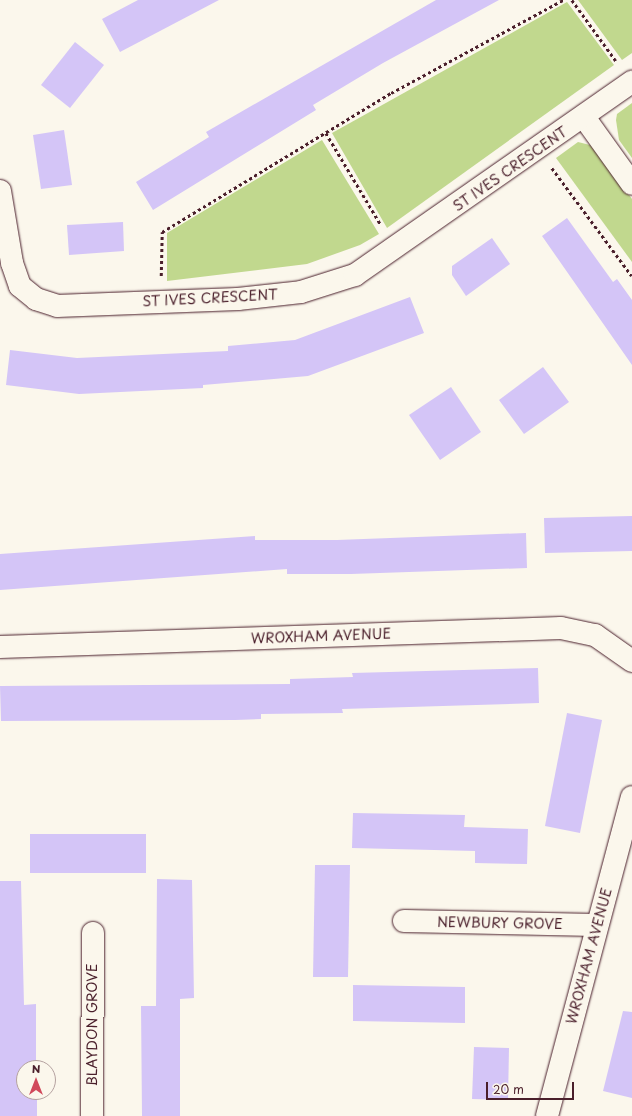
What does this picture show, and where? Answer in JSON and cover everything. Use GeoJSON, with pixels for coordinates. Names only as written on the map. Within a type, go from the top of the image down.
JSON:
{"type":"FeatureCollection","features":[{"type":"Feature","properties":{"kind":"street","name":"ST IVES CRESCENT"},"geometry":{"type":"LineString","coordinates":[[0,191],[12,263],[20,286],[36,299],[57,306],[161,300],[238,299],[301,292],[355,275],[539,150],[632,82]]}},
{"type":"Feature","properties":{"kind":"street"},"geometry":{"type":"LineString","coordinates":[[584,117],[632,184]]}},
{"type":"Feature","properties":{"kind":"street","name":"WROXHAM AVENUE"},"geometry":{"type":"LineString","coordinates":[[0,647],[561,628],[595,635],[632,661]]}},
{"type":"Feature","properties":{"kind":"street","name":"WROXHAM AVENUE"},"geometry":{"type":"LineString","coordinates":[[547,1116],[596,925],[632,797]]}},
{"type":"Feature","properties":{"kind":"street","name":"NEWBURY GROVE"},"geometry":{"type":"LineString","coordinates":[[404,921],[596,925]]}},
{"type":"Feature","properties":{"kind":"street","name":"BLAYDON GROVE"},"geometry":{"type":"LineString","coordinates":[[92,1116],[93,933]]}},
{"type":"Feature","properties":{"kind":"path"},"geometry":{"type":"LineString","coordinates":[[161,300],[162,232],[326,133],[563,0]]}},
{"type":"Feature","properties":{"kind":"path"},"geometry":{"type":"LineString","coordinates":[[572,0],[632,82]]}},
{"type":"Feature","properties":{"kind":"path"},"geometry":{"type":"LineString","coordinates":[[326,133],[395,249]]}},
{"type":"Feature","properties":{"kind":"path"},"geometry":{"type":"LineString","coordinates":[[539,150],[632,276]]}},
{"type":"Feature","properties":{"kind":"green space"},"geometry":{"type":"Polygon","coordinates":[[[578,0],[632,0],[632,53],[622,60],[578,0]]]}},
{"type":"Feature","properties":{"kind":"green space"},"geometry":{"type":"Polygon","coordinates":[[[567,2],[614,65],[387,228],[332,133],[567,2]]]}},
{"type":"Feature","properties":{"kind":"green space"},"geometry":{"type":"Polygon","coordinates":[[[632,103],[632,158],[619,140],[616,120],[617,114],[632,103]]]}},
{"type":"Feature","properties":{"kind":"green space"},"geometry":{"type":"Polygon","coordinates":[[[322,140],[379,234],[360,245],[307,264],[167,281],[167,233],[322,140]]]}},
{"type":"Feature","properties":{"kind":"green space"},"geometry":{"type":"Polygon","coordinates":[[[578,142],[594,146],[632,199],[632,262],[556,158],[578,142]]]}},
{"type":"Feature","properties":{"kind":"building"},"geometry":{"type":"Polygon","coordinates":[[[138,0],[219,0],[120,52],[102,19],[138,0]]]}},
{"type":"Feature","properties":{"kind":"building"},"geometry":{"type":"Polygon","coordinates":[[[436,0],[499,0],[383,63],[313,105],[316,110],[153,210],[136,182],[209,137],[206,132],[436,0]]]}},
{"type":"Feature","properties":{"kind":"building"},"geometry":{"type":"Polygon","coordinates":[[[75,42],[104,65],[70,108],[41,85],[75,42]]]}},
{"type":"Feature","properties":{"kind":"building"},"geometry":{"type":"Polygon","coordinates":[[[64,130],[72,185],[41,189],[33,135],[64,130]]]}},
{"type":"Feature","properties":{"kind":"building"},"geometry":{"type":"Polygon","coordinates":[[[567,218],[613,282],[617,279],[632,300],[632,365],[542,236],[567,218]]]}},
{"type":"Feature","properties":{"kind":"building"},"geometry":{"type":"Polygon","coordinates":[[[123,222],[124,251],[69,255],[67,225],[123,222]]]}},
{"type":"Feature","properties":{"kind":"building"},"geometry":{"type":"Polygon","coordinates":[[[492,238],[510,264],[466,296],[452,275],[452,266],[492,238]]]}},
{"type":"Feature","properties":{"kind":"building"},"geometry":{"type":"Polygon","coordinates":[[[410,297],[424,333],[308,376],[203,385],[203,388],[79,394],[6,385],[10,350],[77,358],[228,351],[228,346],[295,340],[410,297]]]}},
{"type":"Feature","properties":{"kind":"building"},"geometry":{"type":"Polygon","coordinates":[[[543,367],[569,402],[524,434],[499,400],[543,367]]]}},
{"type":"Feature","properties":{"kind":"building"},"geometry":{"type":"Polygon","coordinates":[[[451,387],[481,432],[440,460],[409,415],[451,387]]]}},
{"type":"Feature","properties":{"kind":"building"},"geometry":{"type":"Polygon","coordinates":[[[632,516],[632,551],[545,553],[544,518],[632,516]]]}},
{"type":"Feature","properties":{"kind":"building"},"geometry":{"type":"Polygon","coordinates":[[[526,533],[527,568],[351,574],[287,574],[287,569],[0,590],[0,554],[255,536],[255,540],[337,540],[526,533]]]}},
{"type":"Feature","properties":{"kind":"building"},"geometry":{"type":"Polygon","coordinates":[[[538,668],[539,703],[342,709],[343,713],[261,714],[261,719],[235,720],[1,721],[0,686],[290,684],[290,679],[353,677],[352,673],[538,668]]]}},
{"type":"Feature","properties":{"kind":"building"},"geometry":{"type":"Polygon","coordinates":[[[567,713],[602,720],[580,833],[545,826],[567,713]]]}},
{"type":"Feature","properties":{"kind":"building"},"geometry":{"type":"Polygon","coordinates":[[[353,813],[465,815],[464,827],[528,829],[527,864],[475,863],[475,851],[352,848],[353,813]]]}},
{"type":"Feature","properties":{"kind":"building"},"geometry":{"type":"Polygon","coordinates":[[[30,834],[146,834],[146,873],[30,873],[30,834]]]}},
{"type":"Feature","properties":{"kind":"building"},"geometry":{"type":"Polygon","coordinates":[[[315,865],[350,865],[348,977],[313,977],[315,865]]]}},
{"type":"Feature","properties":{"kind":"building"},"geometry":{"type":"Polygon","coordinates":[[[157,879],[192,880],[194,998],[180,999],[180,1116],[142,1116],[141,1006],[156,1006],[157,879]]]}},
{"type":"Feature","properties":{"kind":"building"},"geometry":{"type":"Polygon","coordinates":[[[0,881],[21,881],[24,1005],[36,1004],[36,1060],[16,1060],[16,1100],[37,1100],[37,1116],[0,1116],[0,881]]]}},
{"type":"Feature","properties":{"kind":"building"},"geometry":{"type":"Polygon","coordinates":[[[353,985],[465,987],[465,1023],[353,1021],[353,985]]]}},
{"type":"Feature","properties":{"kind":"building"},"geometry":{"type":"Polygon","coordinates":[[[623,1011],[632,1012],[632,1098],[603,1091],[623,1011]]]}},
{"type":"Feature","properties":{"kind":"building"},"geometry":{"type":"Polygon","coordinates":[[[474,1047],[509,1048],[508,1100],[472,1099],[474,1047]]]}}]}
